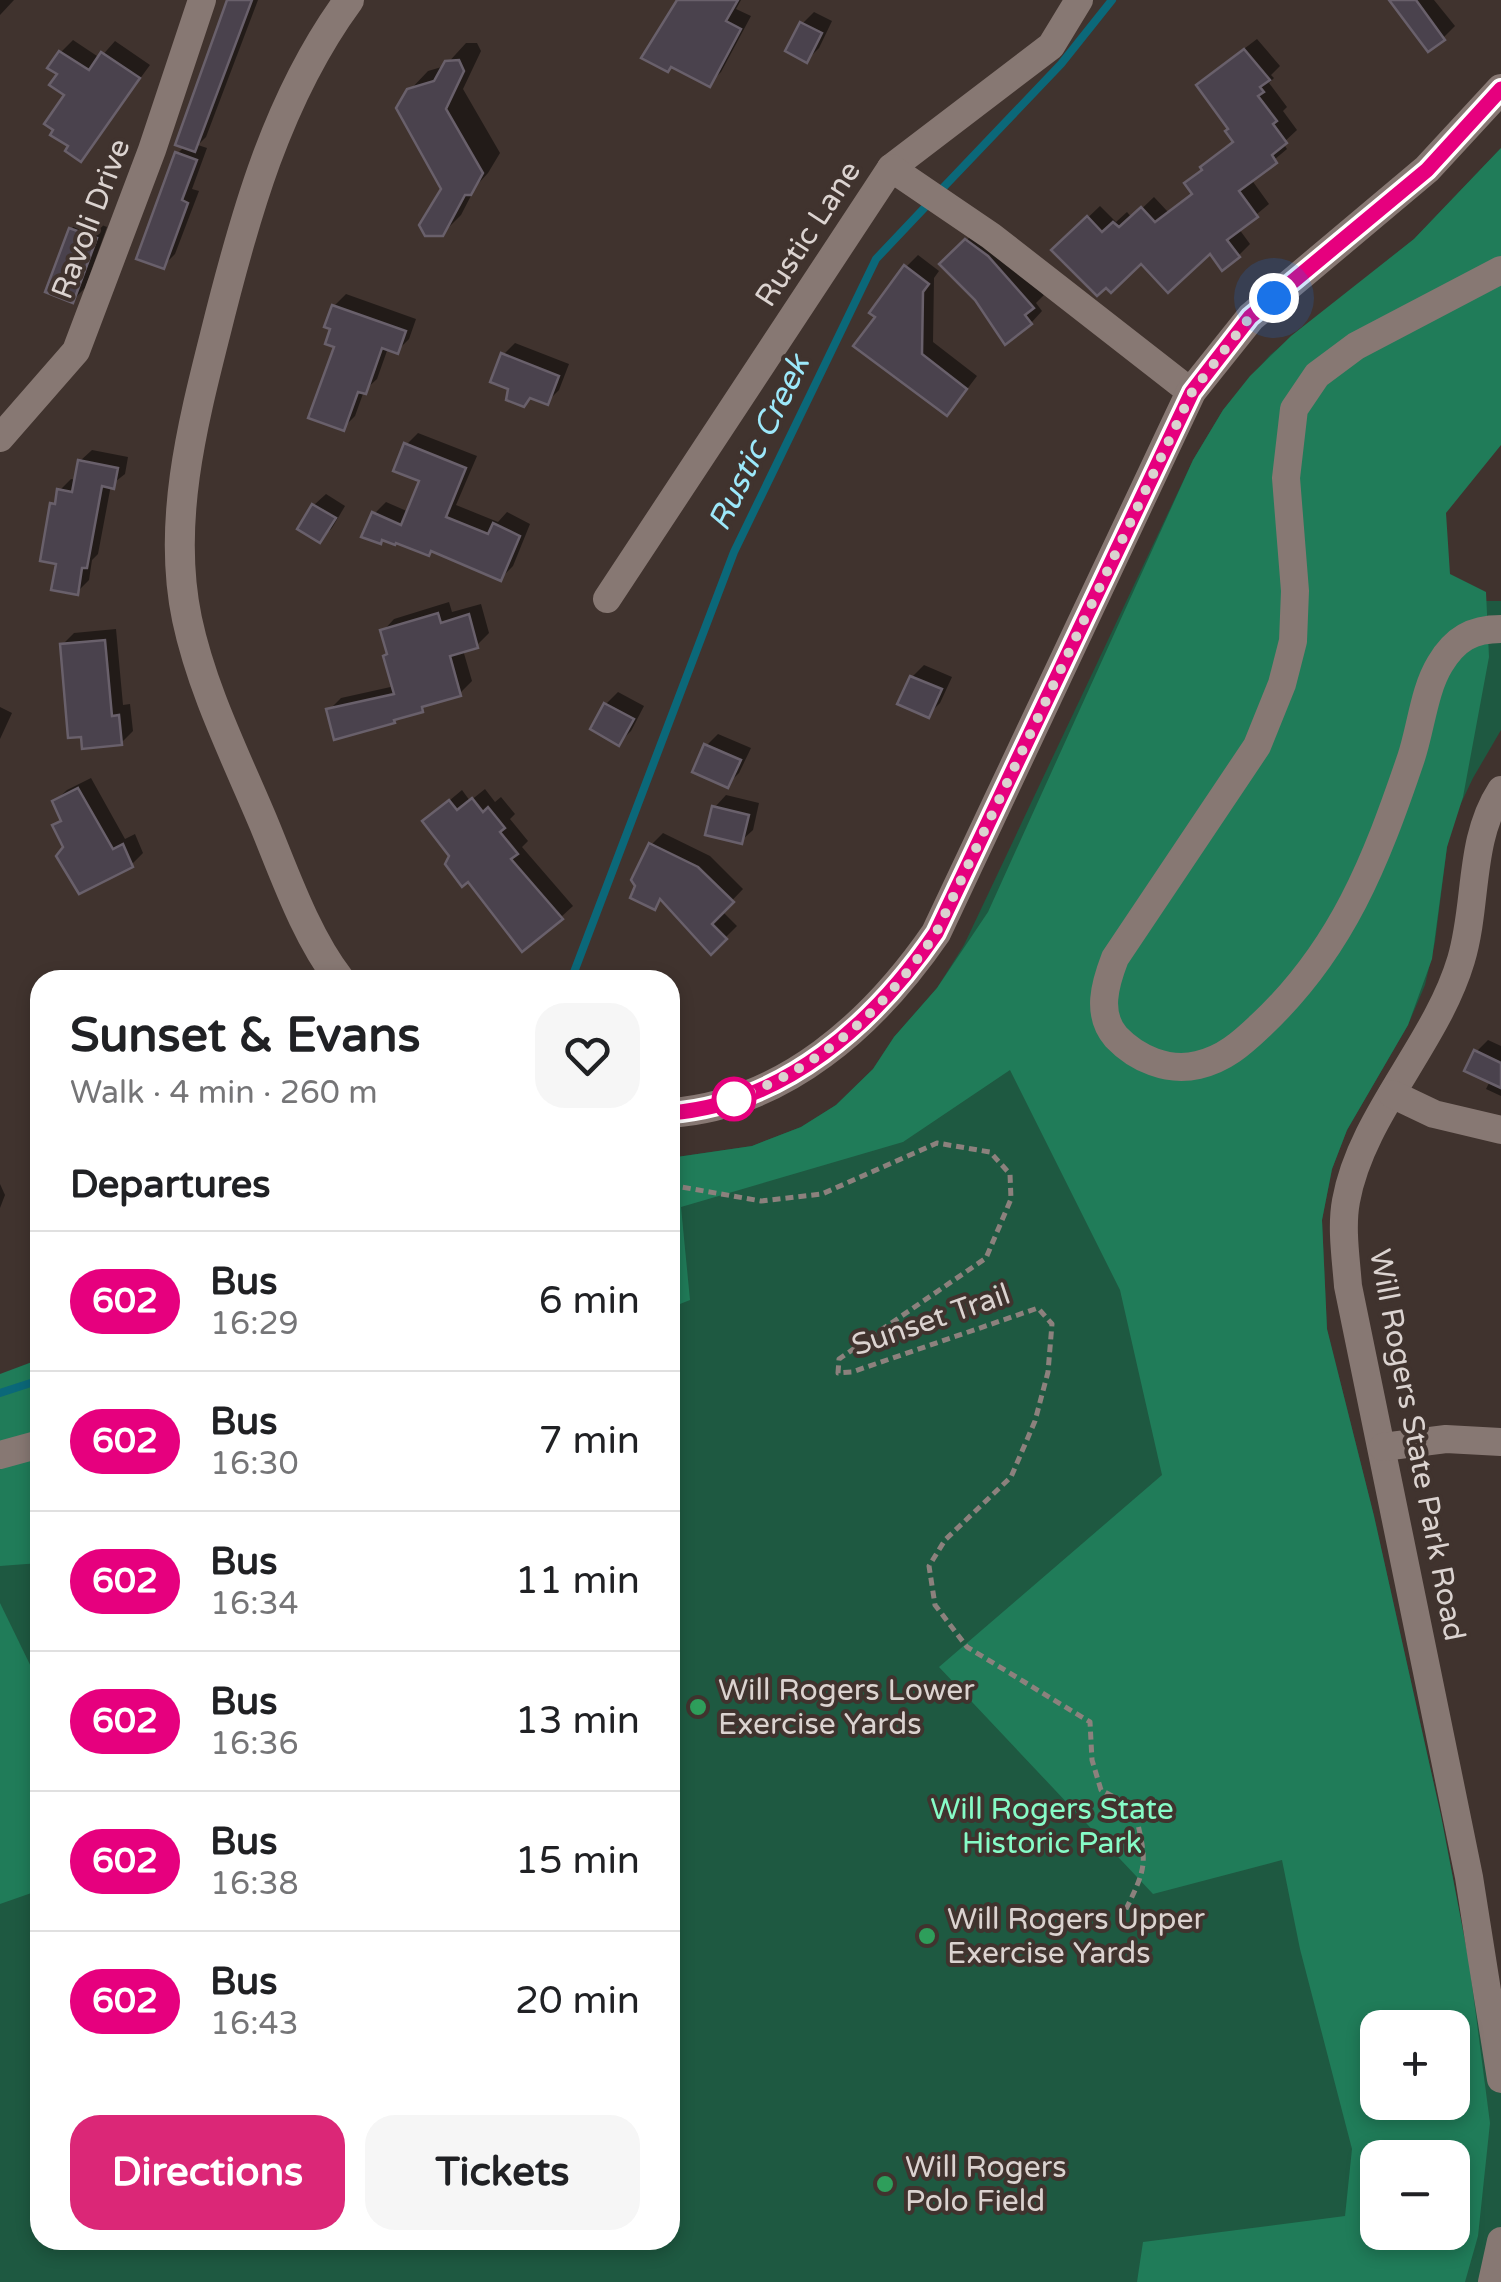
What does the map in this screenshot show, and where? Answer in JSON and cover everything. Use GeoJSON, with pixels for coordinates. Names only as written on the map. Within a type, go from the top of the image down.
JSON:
{"type":"FeatureCollection","features":[{"type":"Feature","properties":{"kind":"main road"},"geometry":{"type":"LineString","coordinates":[[334,970],[283,869],[213,706],[187,618],[180,510],[202,384],[261,172],[294,95],[332,23],[350,0]]}},
{"type":"Feature","properties":{"kind":"main road"},"geometry":{"type":"LineString","coordinates":[[680,1111],[721,1104],[804,1068],[868,1017],[910,971],[936,933],[1192,392],[1250,317],[1427,170],[1501,89]]}},
{"type":"Feature","properties":{"kind":"street","name":"Ravoli Drive"},"geometry":{"type":"LineString","coordinates":[[0,438],[76,351],[152,150],[202,0]]}},
{"type":"Feature","properties":{"kind":"street"},"geometry":{"type":"LineString","coordinates":[[891,168],[1051,46],[1079,0]]}},
{"type":"Feature","properties":{"kind":"street","name":"Rustic Lane"},"geometry":{"type":"LineString","coordinates":[[607,599],[891,168],[990,236],[1192,392]]}},
{"type":"Feature","properties":{"kind":"street"},"geometry":{"type":"LineString","coordinates":[[1501,270],[1356,346],[1317,375],[1294,409],[1286,478],[1296,591],[1293,641],[1282,684],[1257,746],[1114,958],[1103,1007],[1114,1035],[1142,1059],[1183,1068],[1216,1061],[1292,996],[1343,925],[1386,832],[1437,668],[1455,642],[1482,629],[1501,630]]}},
{"type":"Feature","properties":{"kind":"street","name":"Will Rogers State Park Road"},"geometry":{"type":"LineString","coordinates":[[1501,790],[1490,808],[1479,845],[1462,956],[1448,1000],[1362,1153],[1346,1202],[1348,1286],[1469,1877],[1501,2079]]}},
{"type":"Feature","properties":{"kind":"street"},"geometry":{"type":"LineString","coordinates":[[1392,1094],[1434,1114],[1501,1130]]}},
{"type":"Feature","properties":{"kind":"street"},"geometry":{"type":"LineString","coordinates":[[1383,1447],[1446,1439],[1501,1442]]}},
{"type":"Feature","properties":{"kind":"street"},"geometry":{"type":"LineString","coordinates":[[0,1455],[30,1447]]}},
{"type":"Feature","properties":{"kind":"street"},"geometry":{"type":"LineString","coordinates":[[1492,2282],[1501,2241]]}},
{"type":"Feature","properties":{"kind":"path","name":"Sunset Trail"},"geometry":{"type":"LineString","coordinates":[[680,1187],[761,1201],[822,1194],[936,1143],[990,1152],[1010,1174],[1011,1199],[986,1258],[839,1359],[838,1372],[852,1372],[1038,1308],[1052,1324],[1044,1389],[1011,1477],[945,1540],[929,1566],[935,1605],[967,1647],[1090,1722],[1092,1760],[1102,1790],[1134,1808],[1145,1853],[1144,1873],[1121,1919]]}},
{"type":"Feature","properties":{"kind":"green space","name":"Will Rogers State Historic Park"},"geometry":{"type":"Polygon","coordinates":[[[1501,148],[1344,491],[1476,601],[1501,601],[1501,730],[1454,818],[1425,985],[1408,1025],[1347,1130],[1332,1169],[1322,1220],[1327,1329],[1374,1516],[1441,1816],[1469,1962],[1501,2039],[1501,2282],[0,2282],[0,1483],[30,1478],[30,2250],[680,2250],[680,1157],[752,1146],[801,1127],[836,1105],[873,1069],[894,1037],[937,988],[964,945],[1193,460],[1223,410],[1270,355],[1414,239],[1501,148]]]}},
{"type":"Feature","properties":{"kind":"green space"},"geometry":{"type":"Polygon","coordinates":[[[1501,148],[1501,445],[1446,513],[1450,574],[1486,592],[1489,657],[1463,797],[1447,847],[1432,959],[1408,1025],[1347,1130],[1332,1169],[1322,1220],[1327,1329],[1374,1516],[1441,1816],[1469,1962],[1490,2123],[1478,2236],[1465,2282],[1137,2282],[1143,2242],[1345,2216],[1352,2149],[1300,1949],[1282,1860],[1153,1894],[939,1667],[1162,1475],[1120,1290],[1010,1070],[903,1142],[681,1207],[690,1300],[680,1304],[680,1157],[752,1146],[801,1127],[836,1105],[873,1069],[894,1037],[937,988],[988,912],[1193,460],[1223,410],[1250,376],[1291,336],[1414,239],[1501,148]]]}},
{"type":"Feature","properties":{"kind":"green space"},"geometry":{"type":"Polygon","coordinates":[[[30,1363],[30,1564],[0,1566],[0,1374],[30,1363]]]}},
{"type":"Feature","properties":{"kind":"green space"},"geometry":{"type":"Polygon","coordinates":[[[0,1603],[30,1665],[30,1894],[0,1904],[0,1603]]]}},
{"type":"Feature","properties":{"kind":"building"},"geometry":{"type":"Polygon","coordinates":[[[227,0],[252,0],[195,152],[175,145],[227,0]]]}},
{"type":"Feature","properties":{"kind":"building"},"geometry":{"type":"Polygon","coordinates":[[[677,0],[738,0],[726,21],[741,29],[710,87],[671,67],[668,72],[641,58],[677,0]]]}},
{"type":"Feature","properties":{"kind":"building"},"geometry":{"type":"Polygon","coordinates":[[[1389,0],[1416,0],[1445,40],[1428,52],[1389,0]]]}},
{"type":"Feature","properties":{"kind":"building"},"geometry":{"type":"Polygon","coordinates":[[[800,22],[822,33],[807,63],[785,51],[800,22]]]}},
{"type":"Feature","properties":{"kind":"building"},"geometry":{"type":"Polygon","coordinates":[[[1244,49],[1270,80],[1260,87],[1264,92],[1258,96],[1277,121],[1273,124],[1287,143],[1272,155],[1277,163],[1239,191],[1258,217],[1227,240],[1240,257],[1222,271],[1210,254],[1168,293],[1141,264],[1111,293],[1106,288],[1097,296],[1051,250],[1087,216],[1102,232],[1113,222],[1119,227],[1141,207],[1155,222],[1192,194],[1184,183],[1233,142],[1196,85],[1244,49]]]}},
{"type":"Feature","properties":{"kind":"building"},"geometry":{"type":"Polygon","coordinates":[[[59,51],[89,70],[101,52],[140,78],[81,162],[65,151],[68,146],[50,135],[53,130],[44,124],[64,95],[49,85],[57,74],[47,68],[59,51]]]}},
{"type":"Feature","properties":{"kind":"building"},"geometry":{"type":"Polygon","coordinates":[[[459,60],[464,71],[446,109],[483,173],[471,195],[465,195],[443,236],[425,236],[419,225],[441,189],[396,108],[407,89],[434,81],[445,61],[459,60]]]}},
{"type":"Feature","properties":{"kind":"building"},"geometry":{"type":"Polygon","coordinates":[[[175,152],[197,160],[182,200],[188,203],[164,269],[136,259],[175,152]]]}},
{"type":"Feature","properties":{"kind":"building"},"geometry":{"type":"Polygon","coordinates":[[[69,228],[97,238],[73,303],[45,292],[69,228]]]}},
{"type":"Feature","properties":{"kind":"building"},"geometry":{"type":"Polygon","coordinates":[[[965,239],[988,256],[1034,308],[1025,315],[1032,324],[1005,345],[975,300],[939,264],[965,239]]]}},
{"type":"Feature","properties":{"kind":"building"},"geometry":{"type":"Polygon","coordinates":[[[904,265],[929,284],[923,292],[922,354],[967,389],[947,416],[853,346],[875,317],[869,313],[904,265]]]}},
{"type":"Feature","properties":{"kind":"building"},"geometry":{"type":"Polygon","coordinates":[[[332,305],[406,331],[398,354],[382,348],[366,394],[358,392],[344,431],[308,418],[334,347],[325,344],[330,329],[324,327],[332,305]]]}},
{"type":"Feature","properties":{"kind":"building"},"geometry":{"type":"Polygon","coordinates":[[[501,353],[559,376],[548,405],[530,398],[524,407],[506,400],[508,389],[490,382],[501,353]]]}},
{"type":"Feature","properties":{"kind":"building"},"geometry":{"type":"Polygon","coordinates":[[[404,443],[466,468],[446,517],[488,534],[493,523],[520,536],[501,581],[431,551],[429,556],[396,543],[382,540],[381,544],[361,537],[372,512],[401,525],[419,481],[393,471],[404,443]]]}},
{"type":"Feature","properties":{"kind":"building"},"geometry":{"type":"Polygon","coordinates":[[[78,460],[118,468],[114,489],[102,486],[78,595],[51,590],[56,564],[40,561],[50,503],[55,504],[57,489],[72,492],[78,460]]]}},
{"type":"Feature","properties":{"kind":"building"},"geometry":{"type":"Polygon","coordinates":[[[312,504],[336,518],[320,543],[297,529],[312,504]]]}},
{"type":"Feature","properties":{"kind":"building"},"geometry":{"type":"Polygon","coordinates":[[[438,613],[441,623],[469,614],[478,648],[450,656],[461,696],[422,707],[423,712],[394,720],[395,723],[334,740],[326,709],[394,694],[380,630],[438,613]]]}},
{"type":"Feature","properties":{"kind":"building"},"geometry":{"type":"Polygon","coordinates":[[[105,640],[112,716],[119,715],[122,745],[82,749],[81,737],[68,738],[60,644],[105,640]]]}},
{"type":"Feature","properties":{"kind":"building"},"geometry":{"type":"Polygon","coordinates":[[[910,676],[942,689],[929,718],[897,704],[910,676]]]}},
{"type":"Feature","properties":{"kind":"building"},"geometry":{"type":"Polygon","coordinates":[[[604,703],[634,719],[619,746],[590,729],[604,703]]]}},
{"type":"Feature","properties":{"kind":"building"},"geometry":{"type":"Polygon","coordinates":[[[704,744],[741,760],[728,788],[692,772],[704,744]]]}},
{"type":"Feature","properties":{"kind":"building"},"geometry":{"type":"Polygon","coordinates":[[[78,788],[113,849],[123,844],[133,867],[79,894],[56,856],[63,847],[52,825],[61,821],[52,801],[78,788]]]}},
{"type":"Feature","properties":{"kind":"building"},"geometry":{"type":"Polygon","coordinates":[[[472,798],[483,812],[488,807],[505,828],[500,832],[518,854],[511,859],[563,919],[522,952],[468,882],[462,887],[445,864],[449,856],[422,821],[449,800],[457,810],[472,798]]]}},
{"type":"Feature","properties":{"kind":"building"},"geometry":{"type":"Polygon","coordinates":[[[712,806],[749,815],[742,844],[705,835],[712,806]]]}},
{"type":"Feature","properties":{"kind":"building"},"geometry":{"type":"Polygon","coordinates":[[[649,843],[698,867],[734,902],[712,924],[727,939],[711,955],[660,899],[655,910],[630,898],[635,886],[631,880],[649,843]]]}},
{"type":"Feature","properties":{"kind":"building"},"geometry":{"type":"Polygon","coordinates":[[[1474,1050],[1501,1063],[1501,1088],[1464,1071],[1474,1050]]]}},
{"type":"Feature","properties":{"kind":"waterway","name":"Rustic Creek"},"geometry":{"type":"LineString","coordinates":[[938,193],[1061,64],[1112,0]]}},
{"type":"Feature","properties":{"kind":"waterway","name":"Rustic Creek"},"geometry":{"type":"LineString","coordinates":[[575,970],[734,552],[876,259],[929,203]]}},
{"type":"Feature","properties":{"kind":"waterway","name":"Rustic Creek"},"geometry":{"type":"LineString","coordinates":[[0,1393],[30,1383]]}},
{"type":"Feature","properties":{"kind":"bus line","name":"602"},"geometry":{"type":"LineString","coordinates":[[680,1112],[721,1104],[804,1068],[868,1017],[910,971],[936,933],[1192,392],[1250,317],[1427,170],[1501,89]]}},
{"type":"Feature","properties":{"kind":"place","name":"Will Rogers Lower Exercise Yards"},"geometry":{"type":"Point","coordinates":[698,1707]}},
{"type":"Feature","properties":{"kind":"place","name":"Will Rogers Upper Exercise Yards"},"geometry":{"type":"Point","coordinates":[927,1936]}},
{"type":"Feature","properties":{"kind":"place","name":"Will Rogers Polo Field"},"geometry":{"type":"Point","coordinates":[885,2184]}},
{"type":"Feature","properties":{"kind":"route"},"geometry":{"type":"LineString","coordinates":[[734,1099],[804,1068],[839,1042],[910,971],[936,933],[1192,392],[1250,317],[1274,298]]}}]}
